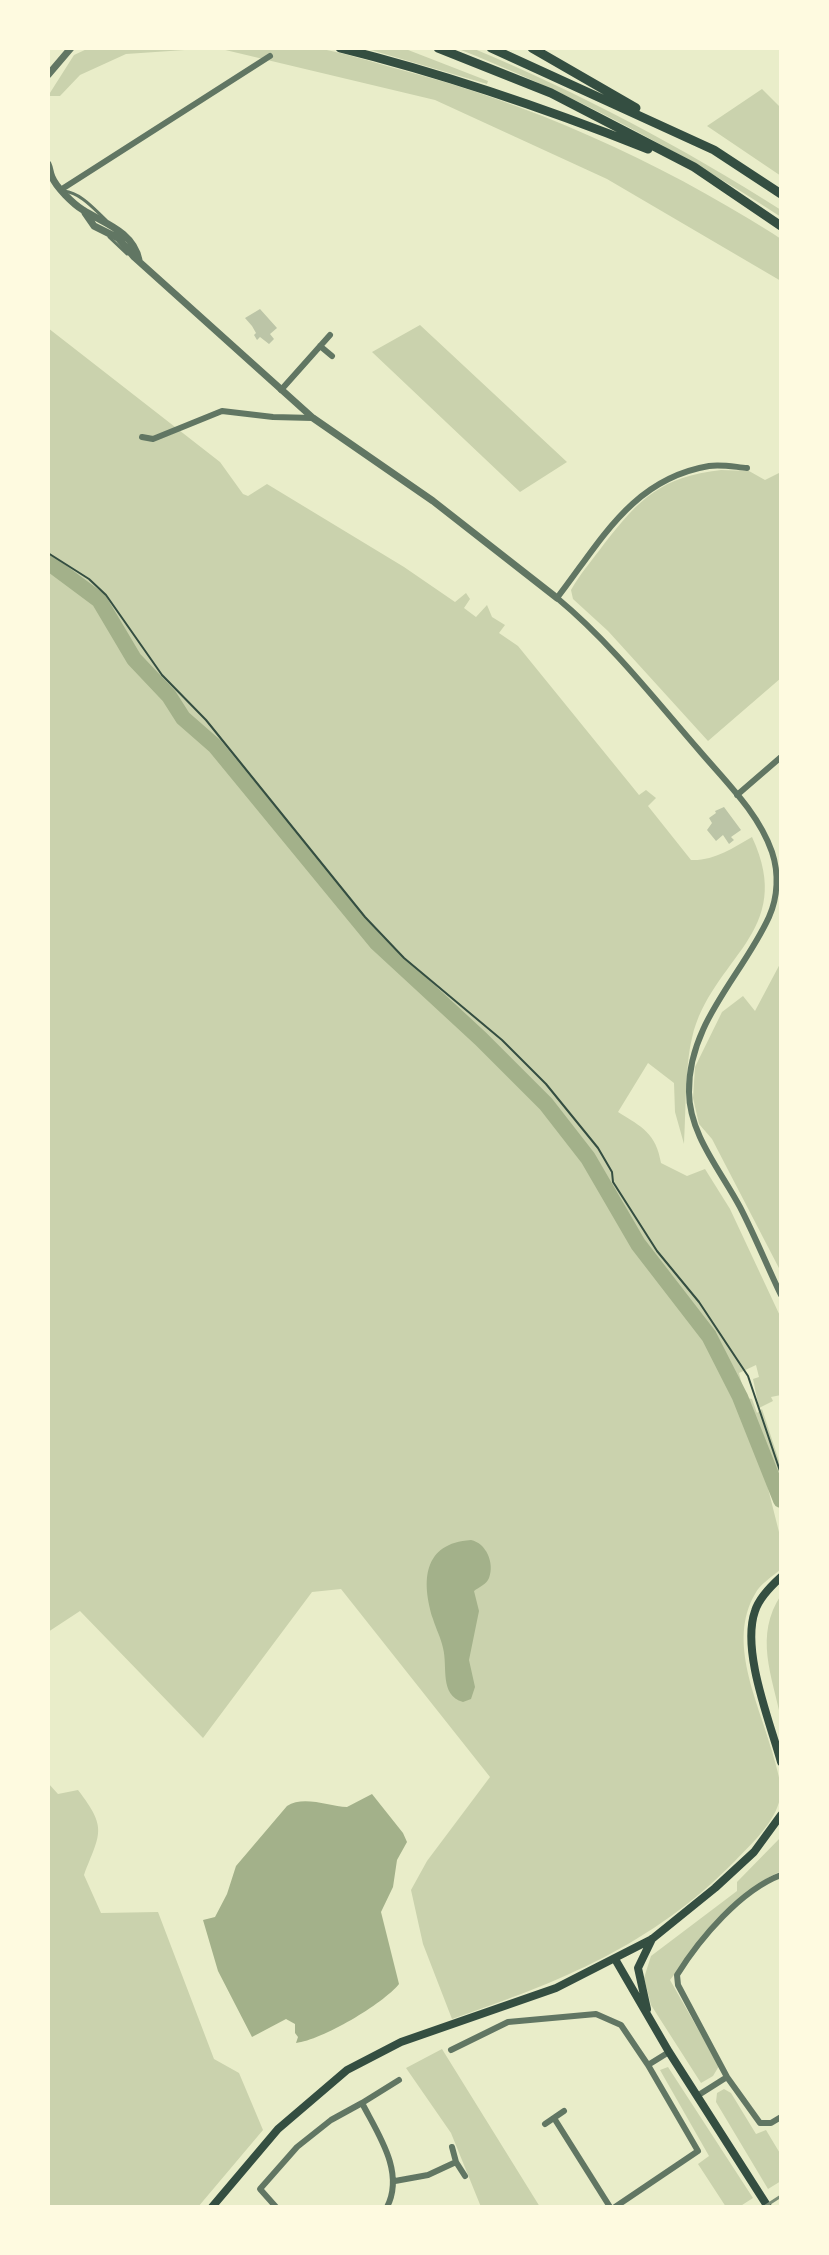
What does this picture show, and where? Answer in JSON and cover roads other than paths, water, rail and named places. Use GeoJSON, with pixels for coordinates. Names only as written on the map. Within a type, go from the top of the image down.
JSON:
{"type":"FeatureCollection","features":[{"type":"Feature","properties":{"kind":"highway"},"geometry":{"type":"LineString","coordinates":[[340,48],[427,70],[694,167]]}},
{"type":"Feature","properties":{"kind":"highway"},"geometry":{"type":"LineString","coordinates":[[438,48],[551,93],[694,167],[781,226]]}},
{"type":"Feature","properties":{"kind":"highway"},"geometry":{"type":"LineString","coordinates":[[491,48],[714,150],[781,194]]}},
{"type":"Feature","properties":{"kind":"highway"},"geometry":{"type":"LineString","coordinates":[[532,48],[671,129]]}},
{"type":"Feature","properties":{"kind":"main road"},"geometry":{"type":"LineString","coordinates":[[781,1577],[759,1601],[751,1632],[752,1659],[781,1762]]}},
{"type":"Feature","properties":{"kind":"main road"},"geometry":{"type":"LineString","coordinates":[[212,2207],[278,2129],[347,2070],[401,2042],[556,1988],[652,1939],[754,1852],[781,1815]]}},
{"type":"Feature","properties":{"kind":"main road"},"geometry":{"type":"LineString","coordinates":[[652,1939],[638,1968],[653,2025]]}},
{"type":"Feature","properties":{"kind":"main road"},"geometry":{"type":"LineString","coordinates":[[615,1959],[669,2052],[768,2207]]}},
{"type":"Feature","properties":{"kind":"street"},"geometry":{"type":"LineString","coordinates":[[48,75],[71,48]]}},
{"type":"Feature","properties":{"kind":"street"},"geometry":{"type":"LineString","coordinates":[[63,190],[270,56]]}},
{"type":"Feature","properties":{"kind":"street"},"geometry":{"type":"LineString","coordinates":[[48,164],[50,176],[88,220],[118,238],[136,258],[313,418],[433,501],[557,598],[605,642],[737,795],[766,838],[773,854],[776,888],[769,917],[701,1033],[690,1074],[689,1100],[702,1141],[738,1204],[781,1295]]}},
{"type":"Feature","properties":{"kind":"street"},"geometry":{"type":"LineString","coordinates":[[85,213],[112,226],[130,241],[136,258]]}},
{"type":"Feature","properties":{"kind":"street"},"geometry":{"type":"LineString","coordinates":[[281,390],[330,335]]}},
{"type":"Feature","properties":{"kind":"street"},"geometry":{"type":"LineString","coordinates":[[320,346],[332,356]]}},
{"type":"Feature","properties":{"kind":"street"},"geometry":{"type":"LineString","coordinates":[[142,437],[153,439],[222,411],[313,418]]}},
{"type":"Feature","properties":{"kind":"street"},"geometry":{"type":"LineString","coordinates":[[557,598],[631,502],[671,477],[712,465],[747,468]]}},
{"type":"Feature","properties":{"kind":"street"},"geometry":{"type":"LineString","coordinates":[[737,795],[781,757]]}},
{"type":"Feature","properties":{"kind":"street"},"geometry":{"type":"LineString","coordinates":[[781,1875],[761,1884],[735,1903],[677,1975],[678,1985],[727,2077],[760,2123],[771,2123],[781,2117]]}},
{"type":"Feature","properties":{"kind":"street"},"geometry":{"type":"LineString","coordinates":[[451,2050],[508,2022],[596,2014],[621,2025],[629,2034],[698,2151],[612,2207],[554,2118]]}},
{"type":"Feature","properties":{"kind":"street"},"geometry":{"type":"LineString","coordinates":[[648,2065],[669,2052]]}},
{"type":"Feature","properties":{"kind":"street"},"geometry":{"type":"LineString","coordinates":[[697,2096],[727,2077]]}},
{"type":"Feature","properties":{"kind":"street"},"geometry":{"type":"LineString","coordinates":[[276,2207],[260,2189],[297,2147],[331,2120],[399,2080]]}},
{"type":"Feature","properties":{"kind":"street"},"geometry":{"type":"LineString","coordinates":[[362,2103],[382,2142],[395,2181],[387,2207]]}},
{"type":"Feature","properties":{"kind":"street"},"geometry":{"type":"LineString","coordinates":[[545,2124],[564,2111]]}},
{"type":"Feature","properties":{"kind":"street"},"geometry":{"type":"LineString","coordinates":[[452,2147],[456,2162],[465,2176]]}},
{"type":"Feature","properties":{"kind":"street"},"geometry":{"type":"LineString","coordinates":[[395,2181],[428,2175],[456,2162]]}},
{"type":"Feature","properties":{"kind":"lane"},"geometry":{"type":"LineString","coordinates":[[63,190],[80,197],[112,226]]}},
{"type":"Feature","properties":{"kind":"waterway"},"geometry":{"type":"LineString","coordinates":[[48,562],[99,600],[134,659],[169,696],[183,718],[215,746],[376,942],[546,1104],[588,1158],[638,1244],[709,1336],[740,1397],[781,1500]]}},
{"type":"Feature","properties":{"kind":"railway"},"geometry":{"type":"LineString","coordinates":[[764,2207],[781,2196]]}}]}
